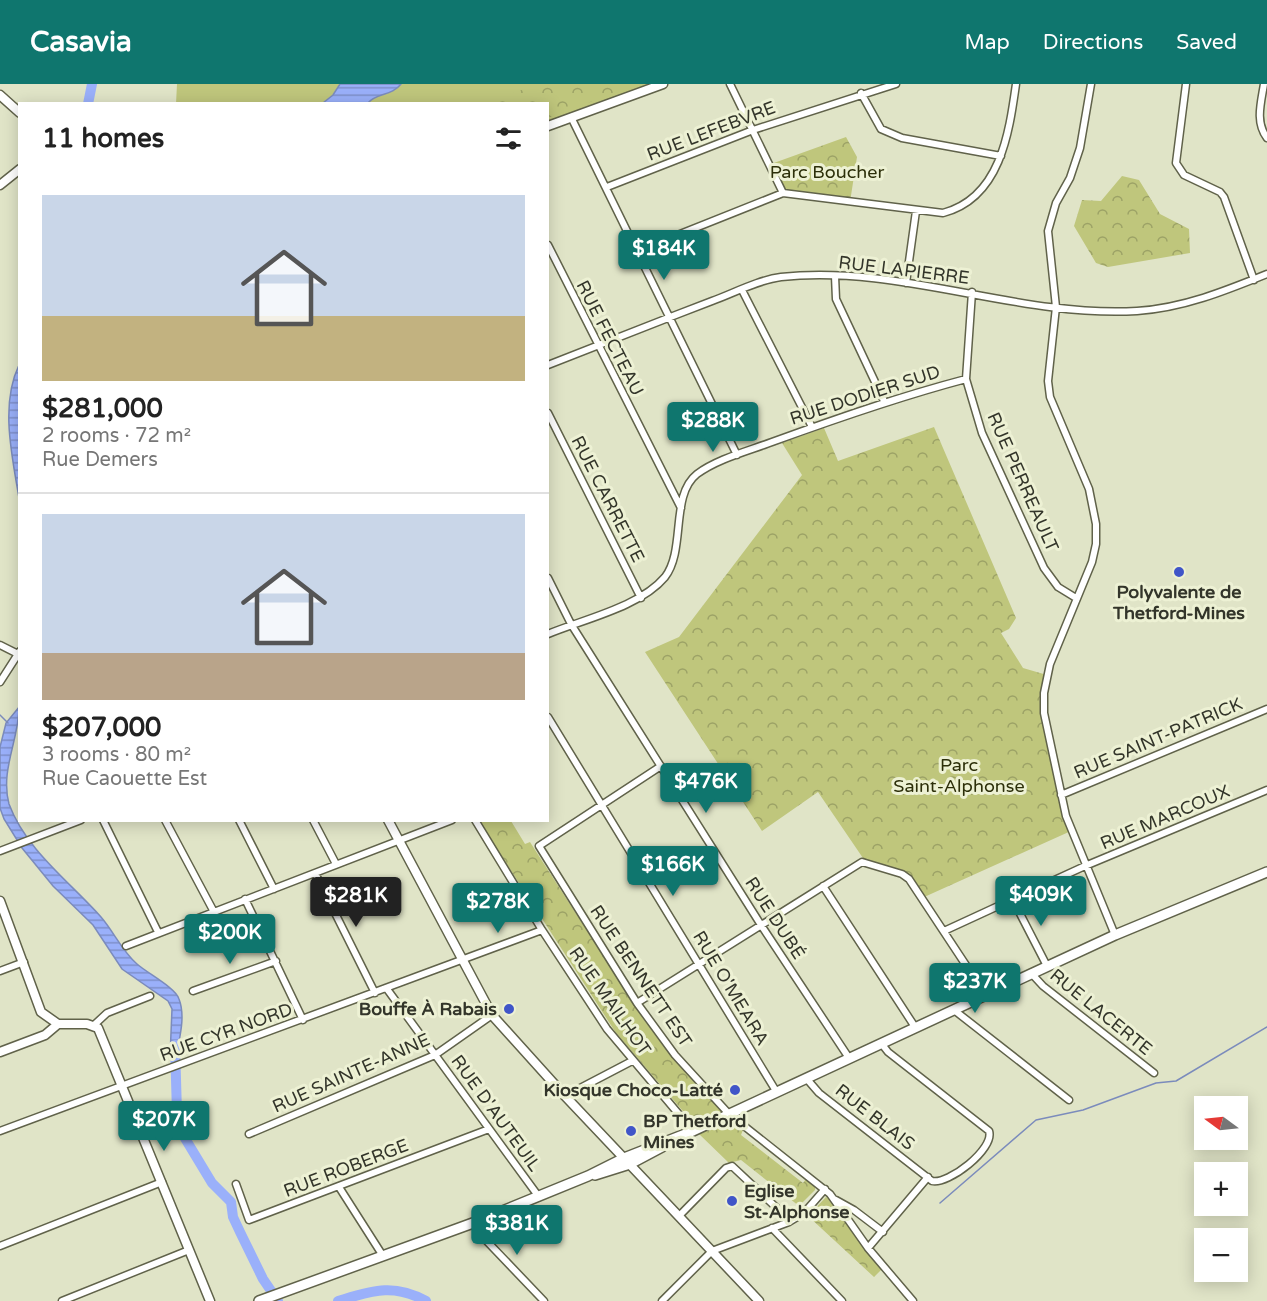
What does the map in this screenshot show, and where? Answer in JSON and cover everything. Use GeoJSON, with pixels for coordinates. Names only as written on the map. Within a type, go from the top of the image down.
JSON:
{"type":"FeatureCollection","features":[{"type":"Feature","properties":{"kind":"main road"},"geometry":{"type":"LineString","coordinates":[[262,1300],[473,1223],[627,1161],[1030,973],[1267,872]]}},
{"type":"Feature","properties":{"kind":"street"},"geometry":{"type":"LineString","coordinates":[[549,126],[663,84]]}},
{"type":"Feature","properties":{"kind":"street"},"geometry":{"type":"LineString","coordinates":[[730,84],[783,193]]}},
{"type":"Feature","properties":{"kind":"street","name":"RUE LEFEBVRE"},"geometry":{"type":"LineString","coordinates":[[607,187],[753,130],[861,93],[896,84]]}},
{"type":"Feature","properties":{"kind":"street"},"geometry":{"type":"LineString","coordinates":[[635,252],[783,193],[916,211],[943,213],[963,208],[980,192],[1001,156],[1009,137],[1016,84]]}},
{"type":"Feature","properties":{"kind":"street"},"geometry":{"type":"LineString","coordinates":[[1091,84],[1080,148],[1070,178],[1056,203],[1048,231],[1056,308],[1049,367],[1050,397],[1089,489],[1096,524],[1092,562],[1050,664],[1044,693],[1044,713],[1061,795],[1085,866],[1115,935]]}},
{"type":"Feature","properties":{"kind":"street"},"geometry":{"type":"LineString","coordinates":[[1186,84],[1176,163],[1184,175],[1220,192],[1224,198],[1254,280]]}},
{"type":"Feature","properties":{"kind":"street"},"geometry":{"type":"LineString","coordinates":[[1264,84],[1259,115],[1260,125],[1267,138]]}},
{"type":"Feature","properties":{"kind":"street"},"geometry":{"type":"LineString","coordinates":[[861,93],[881,129],[902,138],[1001,156]]}},
{"type":"Feature","properties":{"kind":"street"},"geometry":{"type":"LineString","coordinates":[[0,95],[18,111]]}},
{"type":"Feature","properties":{"kind":"street"},"geometry":{"type":"LineString","coordinates":[[571,117],[607,187],[635,252],[737,455]]}},
{"type":"Feature","properties":{"kind":"street"},"geometry":{"type":"LineString","coordinates":[[0,185],[18,172]]}},
{"type":"Feature","properties":{"kind":"street"},"geometry":{"type":"LineString","coordinates":[[906,283],[916,211]]}},
{"type":"Feature","properties":{"kind":"street","name":"RUE FECTEAU"},"geometry":{"type":"LineString","coordinates":[[549,248],[596,346],[681,507]]}},
{"type":"Feature","properties":{"kind":"street","name":"RUE LAPIERRE"},"geometry":{"type":"LineString","coordinates":[[549,365],[779,277],[835,276],[906,283],[972,292],[1056,308],[1100,311],[1170,307],[1202,299],[1267,274]]}},
{"type":"Feature","properties":{"kind":"street"},"geometry":{"type":"LineString","coordinates":[[835,276],[836,299],[884,401]]}},
{"type":"Feature","properties":{"kind":"street"},"geometry":{"type":"LineString","coordinates":[[742,290],[812,427]]}},
{"type":"Feature","properties":{"kind":"street","name":"RUE PERREAULT"},"geometry":{"type":"LineString","coordinates":[[972,292],[966,379],[982,433],[1044,568],[1058,587],[1076,598]]}},
{"type":"Feature","properties":{"kind":"street","name":"RUE DODIER SUD"},"geometry":{"type":"LineString","coordinates":[[549,633],[641,598],[666,576],[676,550],[681,507],[695,475],[737,455],[884,401],[966,379]]}},
{"type":"Feature","properties":{"kind":"street","name":"RUE CARRETTE"},"geometry":{"type":"LineString","coordinates":[[549,415],[641,598]]}},
{"type":"Feature","properties":{"kind":"street","name":"RUE DUBÉ"},"geometry":{"type":"LineString","coordinates":[[549,580],[572,624],[761,925],[849,1058]]}},
{"type":"Feature","properties":{"kind":"street"},"geometry":{"type":"LineString","coordinates":[[0,645],[18,653]]}},
{"type":"Feature","properties":{"kind":"street"},"geometry":{"type":"LineString","coordinates":[[0,682],[18,655]]}},
{"type":"Feature","properties":{"kind":"street","name":"RUE SAINT-PATRICK"},"geometry":{"type":"LineString","coordinates":[[1061,795],[1267,709]]}},
{"type":"Feature","properties":{"kind":"street","name":"RUE O'MEARA"},"geometry":{"type":"LineString","coordinates":[[549,719],[776,1091]]}},
{"type":"Feature","properties":{"kind":"street"},"geometry":{"type":"LineString","coordinates":[[602,804],[662,766]]}},
{"type":"Feature","properties":{"kind":"street","name":"RUE MARCOUX"},"geometry":{"type":"LineString","coordinates":[[944,931],[1085,866],[1267,790]]}},
{"type":"Feature","properties":{"kind":"street","name":"RUE BENNETT EST"},"geometry":{"type":"LineString","coordinates":[[602,804],[539,846],[637,1003],[675,1055],[729,1114],[836,1200]]}},
{"type":"Feature","properties":{"kind":"street"},"geometry":{"type":"LineString","coordinates":[[0,851],[76,822]]}},
{"type":"Feature","properties":{"kind":"street"},"geometry":{"type":"LineString","coordinates":[[104,822],[158,933]]}},
{"type":"Feature","properties":{"kind":"street"},"geometry":{"type":"LineString","coordinates":[[166,822],[214,912]]}},
{"type":"Feature","properties":{"kind":"street"},"geometry":{"type":"LineString","coordinates":[[240,822],[274,889]]}},
{"type":"Feature","properties":{"kind":"street"},"geometry":{"type":"LineString","coordinates":[[314,822],[336,864]]}},
{"type":"Feature","properties":{"kind":"street"},"geometry":{"type":"LineString","coordinates":[[389,822],[492,1015],[565,1096],[759,1301]]}},
{"type":"Feature","properties":{"kind":"street"},"geometry":{"type":"LineString","coordinates":[[126,946],[447,822]]}},
{"type":"Feature","properties":{"kind":"street","name":"RUE MAILHOT"},"geometry":{"type":"LineString","coordinates":[[476,822],[542,930],[608,1029],[632,1061],[693,1131]]}},
{"type":"Feature","properties":{"kind":"street"},"geometry":{"type":"LineString","coordinates":[[637,1003],[862,862],[902,874],[909,879],[986,994]]}},
{"type":"Feature","properties":{"kind":"street"},"geometry":{"type":"LineString","coordinates":[[315,873],[375,993]]}},
{"type":"Feature","properties":{"kind":"street"},"geometry":{"type":"LineString","coordinates":[[823,886],[915,1027]]}},
{"type":"Feature","properties":{"kind":"street"},"geometry":{"type":"LineString","coordinates":[[245,899],[303,1020]]}},
{"type":"Feature","properties":{"kind":"street"},"geometry":{"type":"LineString","coordinates":[[1013,900],[1047,966]]}},
{"type":"Feature","properties":{"kind":"street"},"geometry":{"type":"LineString","coordinates":[[0,901],[41,1012],[58,1024],[93,1026],[101,1033],[210,1301]]}},
{"type":"Feature","properties":{"kind":"street","name":"RUE CYR NORD"},"geometry":{"type":"LineString","coordinates":[[0,1131],[542,930]]}},
{"type":"Feature","properties":{"kind":"street"},"geometry":{"type":"LineString","coordinates":[[193,991],[276,961]]}},
{"type":"Feature","properties":{"kind":"street"},"geometry":{"type":"LineString","coordinates":[[0,971],[24,962]]}},
{"type":"Feature","properties":{"kind":"street","name":"RUE LACERTE"},"geometry":{"type":"LineString","coordinates":[[1030,973],[1042,986],[1154,1073]]}},
{"type":"Feature","properties":{"kind":"street","name":"RUE D'AUTEUIL"},"geometry":{"type":"LineString","coordinates":[[387,989],[539,1197]]}},
{"type":"Feature","properties":{"kind":"street"},"geometry":{"type":"LineString","coordinates":[[93,1026],[107,1013],[150,996]]}},
{"type":"Feature","properties":{"kind":"street"},"geometry":{"type":"LineString","coordinates":[[953,1009],[1069,1100]]}},
{"type":"Feature","properties":{"kind":"street","name":"RUE SAINTE-ANNE"},"geometry":{"type":"LineString","coordinates":[[249,1134],[435,1055],[492,1015]]}},
{"type":"Feature","properties":{"kind":"street"},"geometry":{"type":"LineString","coordinates":[[0,1052],[45,1035],[58,1024]]}},
{"type":"Feature","properties":{"kind":"street"},"geometry":{"type":"LineString","coordinates":[[868,1248],[928,1177],[936,1182],[945,1181],[977,1157],[991,1138],[989,1131],[888,1052],[881,1043]]}},
{"type":"Feature","properties":{"kind":"street"},"geometry":{"type":"LineString","coordinates":[[565,1096],[632,1061]]}},
{"type":"Feature","properties":{"kind":"street","name":"RUE BLAIS"},"geometry":{"type":"LineString","coordinates":[[806,1078],[819,1093],[928,1177]]}},
{"type":"Feature","properties":{"kind":"street","name":"RUE ROBERGE"},"geometry":{"type":"LineString","coordinates":[[236,1184],[249,1220],[489,1129]]}},
{"type":"Feature","properties":{"kind":"street"},"geometry":{"type":"LineString","coordinates":[[679,1216],[726,1168],[732,1166],[781,1212],[788,1222]]}},
{"type":"Feature","properties":{"kind":"street"},"geometry":{"type":"LineString","coordinates":[[0,1246],[162,1182]]}},
{"type":"Feature","properties":{"kind":"street"},"geometry":{"type":"LineString","coordinates":[[339,1187],[383,1256]]}},
{"type":"Feature","properties":{"kind":"street"},"geometry":{"type":"LineString","coordinates":[[664,1300],[712,1251],[788,1222],[804,1213],[825,1189]]}},
{"type":"Feature","properties":{"kind":"street"},"geometry":{"type":"LineString","coordinates":[[836,1200],[854,1210],[883,1232]]}},
{"type":"Feature","properties":{"kind":"street"},"geometry":{"type":"LineString","coordinates":[[836,1200],[868,1248],[913,1301]]}},
{"type":"Feature","properties":{"kind":"street"},"geometry":{"type":"LineString","coordinates":[[473,1223],[478,1232],[544,1301]]}},
{"type":"Feature","properties":{"kind":"street"},"geometry":{"type":"LineString","coordinates":[[772,1228],[842,1301]]}},
{"type":"Feature","properties":{"kind":"street"},"geometry":{"type":"LineString","coordinates":[[62,1301],[189,1250]]}},
{"type":"Feature","properties":{"kind":"green space"},"geometry":{"type":"Polygon","coordinates":[[[177,84],[663,84],[549,126],[549,102],[176,102],[177,84]]]}},
{"type":"Feature","properties":{"kind":"green space"},"geometry":{"type":"Polygon","coordinates":[[[538,84],[637,84],[549,118],[549,102],[489,102],[538,84]]]}},
{"type":"Feature","properties":{"kind":"green space","name":"Parc Boucher"},"geometry":{"type":"Polygon","coordinates":[[[846,137],[857,157],[850,202],[783,193],[771,164],[846,137]]]}},
{"type":"Feature","properties":{"kind":"green space"},"geometry":{"type":"Polygon","coordinates":[[[1122,176],[1139,180],[1160,214],[1189,229],[1190,253],[1108,267],[1096,263],[1074,226],[1082,200],[1101,201],[1122,176]]]}},
{"type":"Feature","properties":{"kind":"green space","name":"Parc Saint-Alphonse"},"geometry":{"type":"Polygon","coordinates":[[[934,427],[1016,618],[1009,629],[1001,633],[1023,668],[1047,675],[1044,713],[1071,831],[922,898],[909,879],[867,864],[818,792],[762,831],[645,652],[679,637],[802,475],[782,443],[824,428],[838,461],[934,427]]]}},
{"type":"Feature","properties":{"kind":"green space"},"geometry":{"type":"Polygon","coordinates":[[[480,822],[512,822],[525,844],[530,842],[645,1021],[670,1055],[722,1111],[694,1124],[616,1033],[480,822]]]}},
{"type":"Feature","properties":{"kind":"green space"},"geometry":{"type":"Polygon","coordinates":[[[730,1119],[743,1130],[741,1135],[803,1183],[806,1179],[815,1187],[815,1190],[799,1206],[741,1160],[729,1163],[699,1134],[730,1119]]]}},
{"type":"Feature","properties":{"kind":"green space"},"geometry":{"type":"Polygon","coordinates":[[[826,1197],[830,1198],[882,1269],[874,1277],[808,1216],[826,1197]]]}},
{"type":"Feature","properties":{"kind":"water"},"geometry":{"type":"Polygon","coordinates":[[[340,84],[401,84],[393,91],[369,102],[324,102],[333,95],[340,84]]]}},
{"type":"Feature","properties":{"kind":"water"},"geometry":{"type":"Polygon","coordinates":[[[18,368],[18,492],[9,430],[13,380],[18,368]]]}},
{"type":"Feature","properties":{"kind":"water"},"geometry":{"type":"Polygon","coordinates":[[[18,708],[7,779],[9,804],[17,821],[37,851],[101,917],[132,959],[177,995],[181,1006],[182,1021],[176,1058],[170,1057],[172,1009],[168,1001],[122,969],[93,925],[53,886],[22,848],[4,819],[0,808],[0,747],[6,723],[18,708]]]}},
{"type":"Feature","properties":{"kind":"waterway"},"geometry":{"type":"LineString","coordinates":[[88,102],[92,84]]}},
{"type":"Feature","properties":{"kind":"waterway"},"geometry":{"type":"LineString","coordinates":[[0,715],[8,723]]}},
{"type":"Feature","properties":{"kind":"waterway"},"geometry":{"type":"LineString","coordinates":[[940,1203],[1036,1120],[1083,1110],[1156,1083],[1176,1081],[1267,1027]]}},
{"type":"Feature","properties":{"kind":"waterway"},"geometry":{"type":"LineString","coordinates":[[175,1045],[177,1113],[183,1135],[212,1183],[231,1202],[233,1217],[240,1232],[263,1279],[278,1301]]}},
{"type":"Feature","properties":{"kind":"waterway"},"geometry":{"type":"LineString","coordinates":[[338,1301],[382,1290],[403,1292],[426,1301]]}},
{"type":"Feature","properties":{"kind":"place","name":"Polyvalente de Thetford-Mines"},"geometry":{"type":"Point","coordinates":[1179,572]}},
{"type":"Feature","properties":{"kind":"place","name":"Bouffe À Rabais"},"geometry":{"type":"Point","coordinates":[509,1009]}},
{"type":"Feature","properties":{"kind":"place","name":"Kiosque Choco-Latté"},"geometry":{"type":"Point","coordinates":[735,1090]}},
{"type":"Feature","properties":{"kind":"place","name":"BP Thetford Mines"},"geometry":{"type":"Point","coordinates":[631,1131]}},
{"type":"Feature","properties":{"kind":"place","name":"Eglise St-Alphonse"},"geometry":{"type":"Point","coordinates":[732,1201]}}]}
